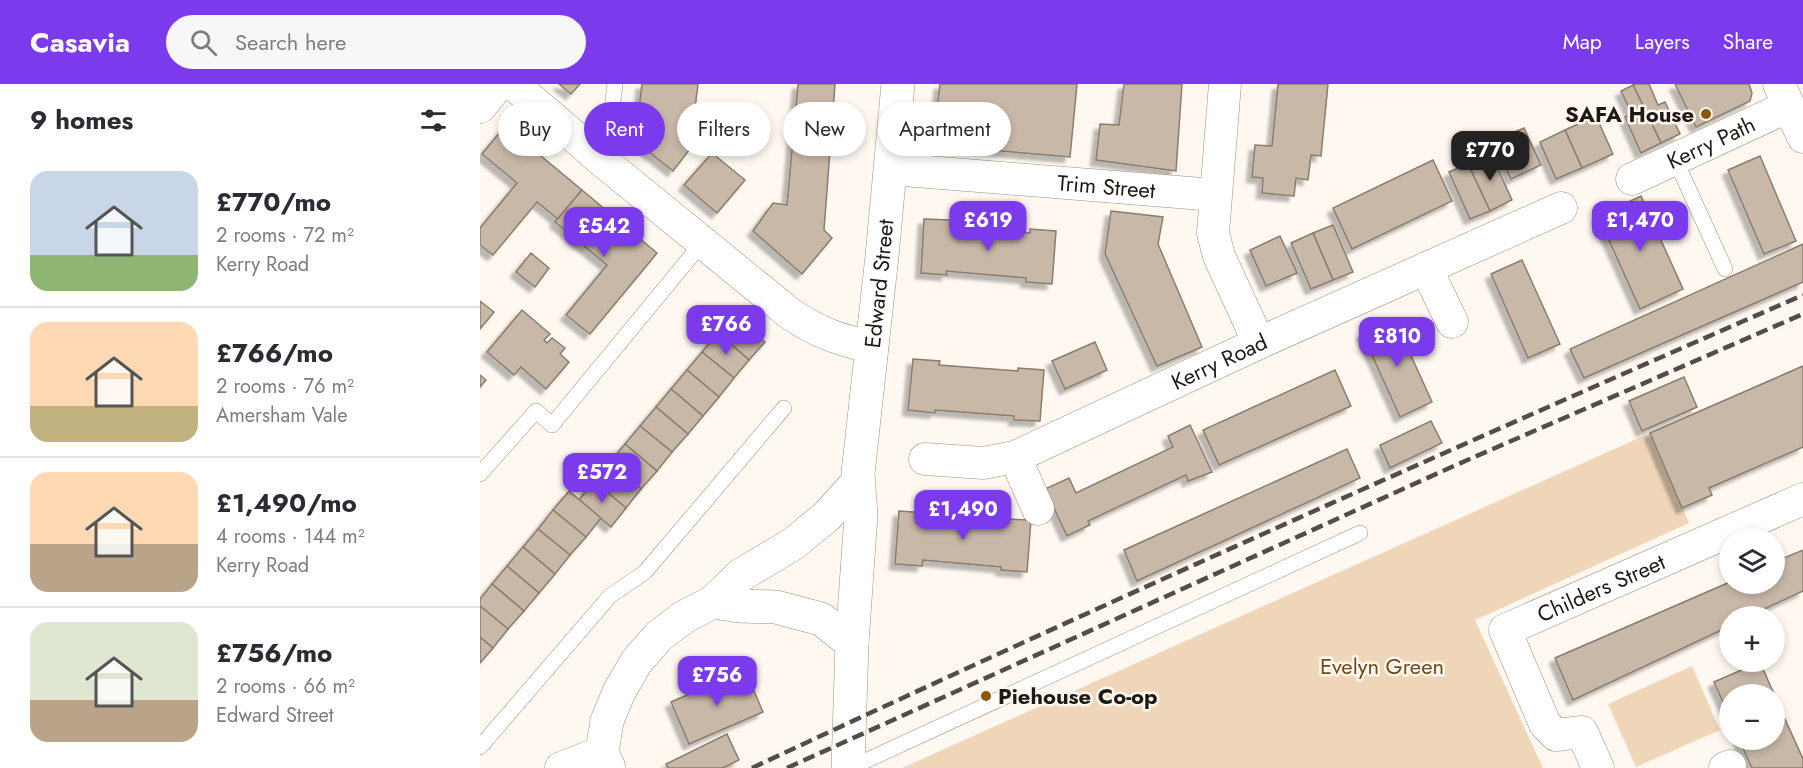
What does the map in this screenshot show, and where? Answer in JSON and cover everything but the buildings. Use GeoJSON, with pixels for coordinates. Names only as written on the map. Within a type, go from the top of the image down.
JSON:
{"type":"FeatureCollection","features":[{"type":"Feature","properties":{"kind":"street"},"geometry":{"type":"LineString","coordinates":[[480,107],[499,84]]}},
{"type":"Feature","properties":{"kind":"street"},"geometry":{"type":"LineString","coordinates":[[513,84],[702,243],[802,322],[830,337],[872,348]]}},
{"type":"Feature","properties":{"kind":"street","name":"Edward Street"},"geometry":{"type":"LineString","coordinates":[[849,768],[852,643],[861,515],[857,483],[898,84]]}},
{"type":"Feature","properties":{"kind":"street"},"geometry":{"type":"LineString","coordinates":[[1225,84],[1213,232],[1220,256],[1259,344]]}},
{"type":"Feature","properties":{"kind":"street"},"geometry":{"type":"LineString","coordinates":[[1784,95],[1803,137]]}},
{"type":"Feature","properties":{"kind":"street","name":"Kerry Path"},"geometry":{"type":"LineString","coordinates":[[1632,179],[1675,159],[1784,95]]}},
{"type":"Feature","properties":{"kind":"street","name":"Trim Street"},"geometry":{"type":"LineString","coordinates":[[891,169],[1215,195]]}},
{"type":"Feature","properties":{"kind":"street","name":"Kerry Road"},"geometry":{"type":"LineString","coordinates":[[925,459],[983,463],[1015,457],[1561,208]]}},
{"type":"Feature","properties":{"kind":"street"},"geometry":{"type":"LineString","coordinates":[[1426,268],[1452,322]]}},
{"type":"Feature","properties":{"kind":"street"},"geometry":{"type":"LineString","coordinates":[[1015,457],[1038,509]]}},
{"type":"Feature","properties":{"kind":"street"},"geometry":{"type":"LineString","coordinates":[[561,768],[605,760],[607,721],[619,692],[637,661],[659,636],[684,617],[713,602],[741,575],[793,544],[827,516],[857,483]]}},
{"type":"Feature","properties":{"kind":"street","name":"Childers Street"},"geometry":{"type":"LineString","coordinates":[[1598,768],[1582,732],[1556,735],[1545,724],[1506,630],[1803,499]]}},
{"type":"Feature","properties":{"kind":"street"},"geometry":{"type":"LineString","coordinates":[[713,602],[739,606],[776,607],[821,619],[852,643]]}},
{"type":"Feature","properties":{"kind":"lane"},"geometry":{"type":"LineString","coordinates":[[605,163],[615,84]]}},
{"type":"Feature","properties":{"kind":"lane"},"geometry":{"type":"LineString","coordinates":[[1675,159],[1725,269]]}},
{"type":"Feature","properties":{"kind":"lane"},"geometry":{"type":"LineString","coordinates":[[480,474],[536,411],[552,425],[702,243]]}},
{"type":"Feature","properties":{"kind":"lane"},"geometry":{"type":"LineString","coordinates":[[480,747],[610,596],[645,572],[784,408]]}},
{"type":"Feature","properties":{"kind":"lane"},"geometry":{"type":"LineString","coordinates":[[849,768],[1360,533]]}},
{"type":"Feature","properties":{"kind":"green space","name":"Evelyn Green"},"geometry":{"type":"Polygon","coordinates":[[[1650,433],[1689,523],[1475,620],[1543,768],[902,768],[1650,433]]]}},
{"type":"Feature","properties":{"kind":"green space"},"geometry":{"type":"Polygon","coordinates":[[[1692,666],[1719,730],[1636,767],[1608,704],[1692,666]]]}},
{"type":"Feature","properties":{"kind":"railway"},"geometry":{"type":"LineString","coordinates":[[752,768],[1276,528],[1803,295]]}},
{"type":"Feature","properties":{"kind":"railway"},"geometry":{"type":"LineString","coordinates":[[787,768],[1456,465],[1803,314]]}},
{"type":"Feature","properties":{"kind":"place","name":"SAFA House"},"geometry":{"type":"Point","coordinates":[1706,114]}},
{"type":"Feature","properties":{"kind":"place","name":"Piehouse Co-op"},"geometry":{"type":"Point","coordinates":[986,696]}}]}
